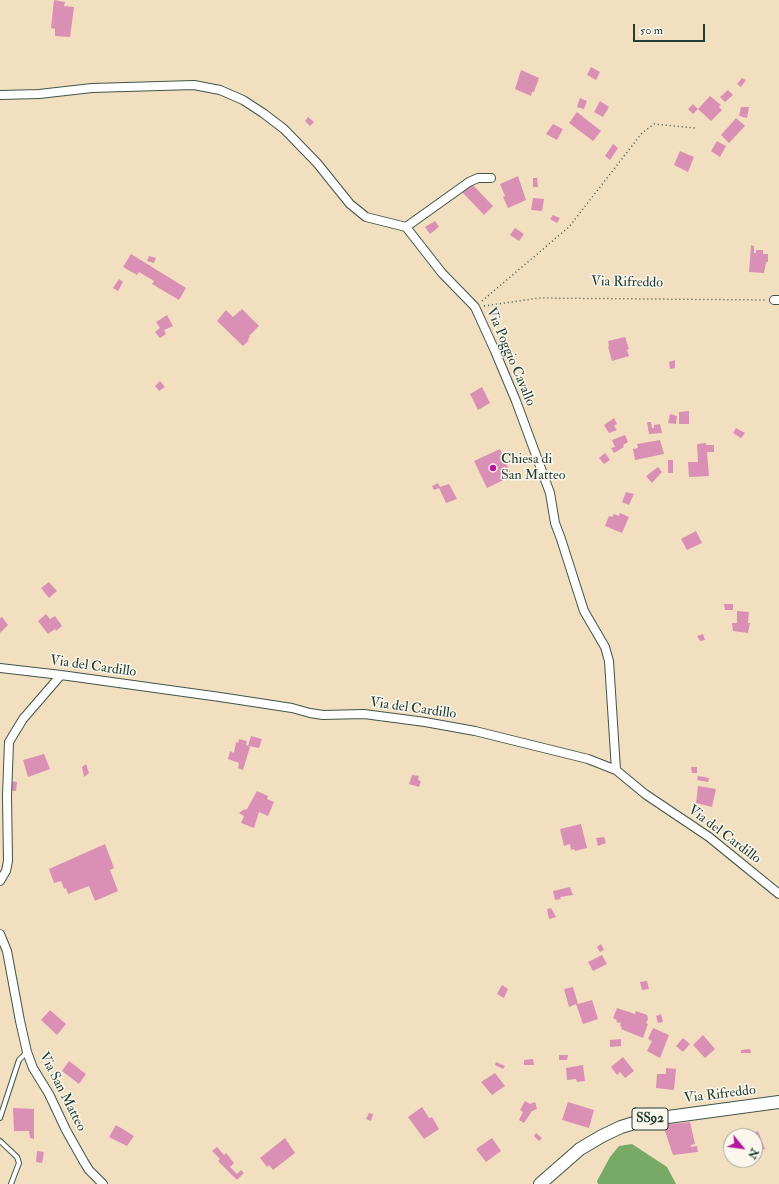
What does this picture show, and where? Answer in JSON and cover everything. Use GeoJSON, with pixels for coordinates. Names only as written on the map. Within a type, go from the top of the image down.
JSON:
{"type":"FeatureCollection","features":[{"type":"Feature","properties":{"kind":"main road","name":"Via Rifreddo"},"geometry":{"type":"LineString","coordinates":[[540,1184],[580,1149],[621,1127],[656,1118],[779,1102]]}},
{"type":"Feature","properties":{"kind":"street"},"geometry":{"type":"LineString","coordinates":[[0,95],[38,94],[92,88],[194,85],[220,90],[243,100],[284,129],[317,163],[350,204],[366,217],[406,227],[469,182],[478,178],[491,178]]}},
{"type":"Feature","properties":{"kind":"street","name":"Via Poggio Cavallo"},"geometry":{"type":"LineString","coordinates":[[406,227],[442,273],[475,307],[496,350],[516,401],[550,493],[555,523],[584,611],[605,647],[609,661],[616,770]]}},
{"type":"Feature","properties":{"kind":"street","name":"Via del Cardillo"},"geometry":{"type":"LineString","coordinates":[[0,668],[235,699],[292,708],[310,714],[364,714],[425,722],[475,731],[588,759],[616,770],[645,794],[709,837],[779,894]]}},
{"type":"Feature","properties":{"kind":"street"},"geometry":{"type":"LineString","coordinates":[[0,881],[6,871],[8,861],[7,796],[10,742],[23,719],[61,675]]}},
{"type":"Feature","properties":{"kind":"street","name":"Via San Matteo"},"geometry":{"type":"LineString","coordinates":[[0,934],[7,951],[27,1052],[33,1068],[49,1094],[66,1130],[84,1162],[89,1170],[103,1184]]}},
{"type":"Feature","properties":{"kind":"lane"},"geometry":{"type":"LineString","coordinates":[[0,1118],[19,1060],[27,1052]]}},
{"type":"Feature","properties":{"kind":"lane"},"geometry":{"type":"LineString","coordinates":[[0,1142],[17,1157],[18,1163],[11,1184]]}},
{"type":"Feature","properties":{"kind":"path"},"geometry":{"type":"LineString","coordinates":[[475,307],[569,227],[642,133],[654,124],[695,128]]}},
{"type":"Feature","properties":{"kind":"path","name":"Via Rifreddo"},"geometry":{"type":"LineString","coordinates":[[475,307],[539,298],[777,300]]}},
{"type":"Feature","properties":{"kind":"green space"},"geometry":{"type":"Polygon","coordinates":[[[632,1144],[667,1167],[676,1184],[598,1184],[597,1181],[610,1157],[619,1146],[632,1144]]]}},
{"type":"Feature","properties":{"kind":"building"},"geometry":{"type":"Polygon","coordinates":[[[54,0],[65,2],[64,6],[74,7],[70,37],[55,36],[55,29],[51,28],[54,0]]]}},
{"type":"Feature","properties":{"kind":"building"},"geometry":{"type":"Polygon","coordinates":[[[591,67],[600,72],[596,80],[587,75],[591,67]]]}},
{"type":"Feature","properties":{"kind":"building"},"geometry":{"type":"Polygon","coordinates":[[[521,70],[539,78],[531,96],[515,89],[521,70]]]}},
{"type":"Feature","properties":{"kind":"building"},"geometry":{"type":"Polygon","coordinates":[[[742,78],[746,80],[741,87],[737,84],[742,78]]]}},
{"type":"Feature","properties":{"kind":"building"},"geometry":{"type":"Polygon","coordinates":[[[728,90],[733,95],[725,102],[720,97],[728,90]]]}},
{"type":"Feature","properties":{"kind":"building"},"geometry":{"type":"Polygon","coordinates":[[[710,96],[721,105],[719,107],[722,110],[711,121],[698,109],[710,96]]]}},
{"type":"Feature","properties":{"kind":"building"},"geometry":{"type":"Polygon","coordinates":[[[580,98],[587,101],[584,109],[577,107],[580,98]]]}},
{"type":"Feature","properties":{"kind":"building"},"geometry":{"type":"Polygon","coordinates":[[[600,101],[609,107],[603,117],[594,112],[600,101]]]}},
{"type":"Feature","properties":{"kind":"building"},"geometry":{"type":"Polygon","coordinates":[[[693,104],[698,109],[693,114],[688,109],[693,104]]]}},
{"type":"Feature","properties":{"kind":"building"},"geometry":{"type":"Polygon","coordinates":[[[741,107],[749,107],[747,118],[739,116],[741,107]]]}},
{"type":"Feature","properties":{"kind":"building"},"geometry":{"type":"Polygon","coordinates":[[[577,112],[601,131],[593,141],[569,123],[577,112]]]}},
{"type":"Feature","properties":{"kind":"building"},"geometry":{"type":"Polygon","coordinates":[[[308,117],[314,122],[310,126],[305,121],[308,117]]]}},
{"type":"Feature","properties":{"kind":"building"},"geometry":{"type":"Polygon","coordinates":[[[736,118],[745,126],[729,143],[721,135],[736,118]]]}},
{"type":"Feature","properties":{"kind":"building"},"geometry":{"type":"Polygon","coordinates":[[[553,124],[563,129],[557,140],[546,134],[553,124]]]}},
{"type":"Feature","properties":{"kind":"building"},"geometry":{"type":"Polygon","coordinates":[[[717,141],[726,146],[720,157],[711,151],[717,141]]]}},
{"type":"Feature","properties":{"kind":"building"},"geometry":{"type":"Polygon","coordinates":[[[613,144],[618,148],[610,160],[605,156],[613,144]]]}},
{"type":"Feature","properties":{"kind":"building"},"geometry":{"type":"Polygon","coordinates":[[[680,151],[694,157],[688,172],[674,165],[680,151]]]}},
{"type":"Feature","properties":{"kind":"building"},"geometry":{"type":"Polygon","coordinates":[[[518,176],[526,200],[508,208],[503,197],[505,196],[500,184],[518,176]]]}},
{"type":"Feature","properties":{"kind":"building"},"geometry":{"type":"Polygon","coordinates":[[[533,178],[537,178],[538,187],[533,187],[533,178]]]}},
{"type":"Feature","properties":{"kind":"building"},"geometry":{"type":"Polygon","coordinates":[[[471,183],[493,206],[484,215],[462,192],[471,183]]]}},
{"type":"Feature","properties":{"kind":"building"},"geometry":{"type":"Polygon","coordinates":[[[533,198],[544,199],[542,211],[531,210],[533,198]]]}},
{"type":"Feature","properties":{"kind":"building"},"geometry":{"type":"Polygon","coordinates":[[[553,215],[560,218],[557,223],[550,219],[553,215]]]}},
{"type":"Feature","properties":{"kind":"building"},"geometry":{"type":"Polygon","coordinates":[[[435,221],[439,227],[430,234],[425,227],[435,221]]]}},
{"type":"Feature","properties":{"kind":"building"},"geometry":{"type":"Polygon","coordinates":[[[515,228],[524,234],[519,241],[510,235],[515,228]]]}},
{"type":"Feature","properties":{"kind":"building"},"geometry":{"type":"Polygon","coordinates":[[[751,245],[754,246],[754,253],[756,253],[756,250],[763,250],[763,254],[768,254],[768,262],[766,262],[764,273],[749,272],[751,245]]]}},
{"type":"Feature","properties":{"kind":"building"},"geometry":{"type":"Polygon","coordinates":[[[131,254],[186,288],[179,300],[152,284],[154,281],[139,272],[137,275],[123,267],[131,254]]]}},
{"type":"Feature","properties":{"kind":"building"},"geometry":{"type":"Polygon","coordinates":[[[149,256],[156,258],[154,263],[147,261],[149,256]]]}},
{"type":"Feature","properties":{"kind":"building"},"geometry":{"type":"Polygon","coordinates":[[[119,279],[123,282],[118,291],[113,288],[119,279]]]}},
{"type":"Feature","properties":{"kind":"building"},"geometry":{"type":"Polygon","coordinates":[[[242,309],[259,326],[249,336],[249,340],[243,346],[217,321],[226,310],[233,317],[242,309]]]}},
{"type":"Feature","properties":{"kind":"building"},"geometry":{"type":"Polygon","coordinates":[[[167,315],[173,326],[164,330],[166,334],[160,338],[155,332],[160,328],[156,322],[167,315]]]}},
{"type":"Feature","properties":{"kind":"building"},"geometry":{"type":"Polygon","coordinates":[[[625,337],[629,349],[627,350],[629,356],[612,361],[608,341],[625,337]]]}},
{"type":"Feature","properties":{"kind":"building"},"geometry":{"type":"Polygon","coordinates":[[[675,360],[675,368],[670,369],[669,362],[675,360]]]}},
{"type":"Feature","properties":{"kind":"building"},"geometry":{"type":"Polygon","coordinates":[[[160,381],[165,387],[159,391],[155,386],[160,381]]]}},
{"type":"Feature","properties":{"kind":"building"},"geometry":{"type":"Polygon","coordinates":[[[482,387],[490,403],[478,410],[470,394],[482,387]]]}},
{"type":"Feature","properties":{"kind":"building"},"geometry":{"type":"Polygon","coordinates":[[[689,411],[689,424],[679,424],[679,412],[689,411]]]}},
{"type":"Feature","properties":{"kind":"building"},"geometry":{"type":"Polygon","coordinates":[[[670,414],[677,416],[676,424],[668,423],[670,414]]]}},
{"type":"Feature","properties":{"kind":"building"},"geometry":{"type":"Polygon","coordinates":[[[614,418],[617,424],[614,426],[617,430],[609,433],[604,425],[614,418]]]}},
{"type":"Feature","properties":{"kind":"building"},"geometry":{"type":"Polygon","coordinates":[[[647,422],[651,422],[652,428],[654,428],[654,425],[660,424],[662,433],[649,434],[647,422]]]}},
{"type":"Feature","properties":{"kind":"building"},"geometry":{"type":"Polygon","coordinates":[[[736,428],[745,433],[741,438],[733,433],[736,428]]]}},
{"type":"Feature","properties":{"kind":"building"},"geometry":{"type":"Polygon","coordinates":[[[625,435],[628,442],[623,445],[624,447],[614,453],[611,448],[615,447],[612,440],[625,435]]]}},
{"type":"Feature","properties":{"kind":"building"},"geometry":{"type":"Polygon","coordinates":[[[660,440],[664,454],[635,460],[633,449],[638,448],[637,444],[660,440]]]}},
{"type":"Feature","properties":{"kind":"building"},"geometry":{"type":"Polygon","coordinates":[[[706,443],[706,445],[714,445],[714,452],[707,452],[709,476],[689,477],[688,462],[698,462],[697,444],[706,443]]]}},
{"type":"Feature","properties":{"kind":"building","name":"Chiesa di San Matteo"},"geometry":{"type":"Polygon","coordinates":[[[500,449],[512,476],[487,488],[474,461],[500,449]]]}},
{"type":"Feature","properties":{"kind":"building"},"geometry":{"type":"Polygon","coordinates":[[[605,453],[610,460],[604,464],[599,458],[605,453]]]}},
{"type":"Feature","properties":{"kind":"building"},"geometry":{"type":"Polygon","coordinates":[[[668,460],[673,460],[673,473],[668,473],[668,460]]]}},
{"type":"Feature","properties":{"kind":"building"},"geometry":{"type":"Polygon","coordinates":[[[658,467],[662,472],[652,483],[646,476],[658,467]]]}},
{"type":"Feature","properties":{"kind":"building"},"geometry":{"type":"Polygon","coordinates":[[[438,483],[440,487],[449,484],[457,499],[446,503],[439,488],[434,490],[432,486],[438,483]]]}},
{"type":"Feature","properties":{"kind":"building"},"geometry":{"type":"Polygon","coordinates":[[[626,492],[634,494],[629,505],[622,502],[626,492]]]}},
{"type":"Feature","properties":{"kind":"building"},"geometry":{"type":"Polygon","coordinates":[[[620,513],[629,517],[622,533],[605,526],[609,516],[612,517],[614,514],[619,516],[620,513]]]}},
{"type":"Feature","properties":{"kind":"building"},"geometry":{"type":"Polygon","coordinates":[[[696,531],[702,543],[687,550],[681,539],[696,531]]]}},
{"type":"Feature","properties":{"kind":"building"},"geometry":{"type":"Polygon","coordinates":[[[49,582],[57,591],[49,598],[41,588],[49,582]]]}},
{"type":"Feature","properties":{"kind":"building"},"geometry":{"type":"Polygon","coordinates":[[[724,604],[733,604],[733,610],[725,610],[724,604]]]}},
{"type":"Feature","properties":{"kind":"building"},"geometry":{"type":"Polygon","coordinates":[[[737,611],[749,612],[748,623],[750,623],[748,633],[733,631],[732,623],[737,623],[737,611]]]}},
{"type":"Feature","properties":{"kind":"building"},"geometry":{"type":"Polygon","coordinates":[[[46,614],[50,619],[55,616],[62,626],[56,631],[55,629],[48,634],[38,621],[46,614]]]}},
{"type":"Feature","properties":{"kind":"building"},"geometry":{"type":"Polygon","coordinates":[[[2,617],[8,625],[0,633],[0,618],[2,617]]]}},
{"type":"Feature","properties":{"kind":"building"},"geometry":{"type":"Polygon","coordinates":[[[703,634],[705,640],[700,641],[697,636],[703,634]]]}},
{"type":"Feature","properties":{"kind":"building"},"geometry":{"type":"Polygon","coordinates":[[[251,736],[262,739],[259,748],[248,746],[251,736]]]}},
{"type":"Feature","properties":{"kind":"building"},"geometry":{"type":"Polygon","coordinates":[[[239,739],[247,741],[246,745],[250,747],[243,770],[238,768],[239,763],[228,759],[230,751],[234,753],[236,742],[238,743],[239,739]]]}},
{"type":"Feature","properties":{"kind":"building"},"geometry":{"type":"Polygon","coordinates":[[[44,754],[50,769],[28,777],[23,760],[44,754]]]}},
{"type":"Feature","properties":{"kind":"building"},"geometry":{"type":"Polygon","coordinates":[[[86,764],[89,773],[84,777],[82,767],[86,764]]]}},
{"type":"Feature","properties":{"kind":"building"},"geometry":{"type":"Polygon","coordinates":[[[691,767],[697,767],[697,773],[692,773],[691,767]]]}},
{"type":"Feature","properties":{"kind":"building"},"geometry":{"type":"Polygon","coordinates":[[[412,775],[419,776],[418,780],[421,781],[419,787],[409,784],[412,775]]]}},
{"type":"Feature","properties":{"kind":"building"},"geometry":{"type":"Polygon","coordinates":[[[698,776],[709,778],[708,782],[697,780],[698,776]]]}},
{"type":"Feature","properties":{"kind":"building"},"geometry":{"type":"Polygon","coordinates":[[[10,781],[17,782],[16,791],[11,791],[10,781]]]}},
{"type":"Feature","properties":{"kind":"building"},"geometry":{"type":"Polygon","coordinates":[[[698,786],[716,789],[712,807],[696,803],[698,786]]]}},
{"type":"Feature","properties":{"kind":"building"},"geometry":{"type":"Polygon","coordinates":[[[257,791],[268,796],[267,799],[274,802],[268,816],[259,812],[254,828],[241,823],[244,816],[239,813],[247,809],[257,791]]]}},
{"type":"Feature","properties":{"kind":"building"},"geometry":{"type":"Polygon","coordinates":[[[581,824],[587,848],[575,851],[574,849],[571,850],[570,844],[564,846],[560,829],[581,824]]]}},
{"type":"Feature","properties":{"kind":"building"},"geometry":{"type":"Polygon","coordinates":[[[604,837],[606,843],[598,846],[596,838],[604,837]]]}},
{"type":"Feature","properties":{"kind":"building"},"geometry":{"type":"Polygon","coordinates":[[[105,844],[114,868],[110,870],[118,891],[95,901],[89,886],[68,894],[61,881],[54,883],[49,869],[105,844]]]}},
{"type":"Feature","properties":{"kind":"building"},"geometry":{"type":"Polygon","coordinates":[[[570,887],[573,895],[560,897],[561,899],[555,900],[553,891],[570,887]]]}},
{"type":"Feature","properties":{"kind":"building"},"geometry":{"type":"Polygon","coordinates":[[[551,908],[556,917],[549,919],[547,909],[551,908]]]}},
{"type":"Feature","properties":{"kind":"building"},"geometry":{"type":"Polygon","coordinates":[[[601,944],[604,950],[600,952],[597,947],[601,944]]]}},
{"type":"Feature","properties":{"kind":"building"},"geometry":{"type":"Polygon","coordinates":[[[602,955],[607,964],[593,971],[588,962],[602,955]]]}},
{"type":"Feature","properties":{"kind":"building"},"geometry":{"type":"Polygon","coordinates":[[[647,981],[649,989],[642,990],[640,982],[647,981]]]}},
{"type":"Feature","properties":{"kind":"building"},"geometry":{"type":"Polygon","coordinates":[[[502,985],[508,989],[504,998],[497,994],[502,985]]]}},
{"type":"Feature","properties":{"kind":"building"},"geometry":{"type":"Polygon","coordinates":[[[573,987],[578,1004],[592,1000],[598,1019],[583,1024],[576,1004],[569,1007],[564,989],[573,987]]]}},
{"type":"Feature","properties":{"kind":"building"},"geometry":{"type":"Polygon","coordinates":[[[617,1008],[635,1014],[636,1011],[647,1015],[648,1019],[646,1023],[648,1024],[643,1038],[621,1029],[621,1023],[616,1022],[617,1020],[613,1018],[617,1008]]]}},
{"type":"Feature","properties":{"kind":"building"},"geometry":{"type":"Polygon","coordinates":[[[50,1010],[66,1024],[57,1035],[41,1020],[50,1010]]]}},
{"type":"Feature","properties":{"kind":"building"},"geometry":{"type":"Polygon","coordinates":[[[661,1014],[663,1022],[658,1023],[656,1016],[661,1014]]]}},
{"type":"Feature","properties":{"kind":"building"},"geometry":{"type":"Polygon","coordinates":[[[653,1028],[669,1035],[660,1058],[647,1051],[652,1041],[648,1039],[653,1028]]]}},
{"type":"Feature","properties":{"kind":"building"},"geometry":{"type":"Polygon","coordinates":[[[703,1035],[715,1049],[705,1058],[693,1045],[703,1035]]]}},
{"type":"Feature","properties":{"kind":"building"},"geometry":{"type":"Polygon","coordinates":[[[683,1038],[690,1044],[683,1052],[676,1046],[683,1038]]]}},
{"type":"Feature","properties":{"kind":"building"},"geometry":{"type":"Polygon","coordinates":[[[621,1039],[621,1046],[610,1047],[610,1040],[621,1039]]]}},
{"type":"Feature","properties":{"kind":"building"},"geometry":{"type":"Polygon","coordinates":[[[750,1049],[751,1053],[741,1053],[741,1050],[750,1049]]]}},
{"type":"Feature","properties":{"kind":"building"},"geometry":{"type":"Polygon","coordinates":[[[559,1055],[568,1055],[567,1060],[559,1060],[559,1055]]]}},
{"type":"Feature","properties":{"kind":"building"},"geometry":{"type":"Polygon","coordinates":[[[623,1057],[634,1071],[625,1078],[620,1072],[617,1075],[611,1067],[623,1057]]]}},
{"type":"Feature","properties":{"kind":"building"},"geometry":{"type":"Polygon","coordinates":[[[533,1059],[534,1065],[524,1065],[524,1060],[533,1059]]]}},
{"type":"Feature","properties":{"kind":"building"},"geometry":{"type":"Polygon","coordinates":[[[69,1061],[86,1074],[79,1084],[62,1071],[69,1061]]]}},
{"type":"Feature","properties":{"kind":"building"},"geometry":{"type":"Polygon","coordinates":[[[496,1062],[505,1066],[503,1069],[495,1065],[496,1062]]]}},
{"type":"Feature","properties":{"kind":"building"},"geometry":{"type":"Polygon","coordinates":[[[583,1065],[585,1081],[577,1082],[576,1079],[567,1080],[566,1068],[583,1065]]]}},
{"type":"Feature","properties":{"kind":"building"},"geometry":{"type":"Polygon","coordinates":[[[666,1068],[676,1069],[674,1090],[656,1088],[657,1074],[666,1074],[666,1068]]]}},
{"type":"Feature","properties":{"kind":"building"},"geometry":{"type":"Polygon","coordinates":[[[495,1073],[505,1086],[492,1095],[481,1082],[495,1073]]]}},
{"type":"Feature","properties":{"kind":"building"},"geometry":{"type":"Polygon","coordinates":[[[525,1101],[530,1104],[535,1102],[537,1109],[532,1111],[524,1123],[519,1120],[523,1112],[520,1110],[525,1101]]]}},
{"type":"Feature","properties":{"kind":"building"},"geometry":{"type":"Polygon","coordinates":[[[568,1102],[594,1110],[589,1128],[562,1120],[568,1102]]]}},
{"type":"Feature","properties":{"kind":"building"},"geometry":{"type":"Polygon","coordinates":[[[422,1107],[429,1118],[432,1117],[439,1129],[424,1139],[408,1117],[422,1107]]]}},
{"type":"Feature","properties":{"kind":"building"},"geometry":{"type":"Polygon","coordinates":[[[13,1108],[34,1109],[34,1139],[30,1138],[29,1131],[14,1131],[13,1108]]]}},
{"type":"Feature","properties":{"kind":"building"},"geometry":{"type":"Polygon","coordinates":[[[369,1113],[373,1114],[371,1121],[366,1119],[369,1113]]]}},
{"type":"Feature","properties":{"kind":"building"},"geometry":{"type":"Polygon","coordinates":[[[690,1122],[695,1144],[691,1145],[691,1147],[697,1146],[698,1152],[673,1155],[663,1125],[690,1122]]]}},
{"type":"Feature","properties":{"kind":"building"},"geometry":{"type":"Polygon","coordinates":[[[116,1125],[134,1136],[127,1146],[109,1137],[116,1125]]]}},
{"type":"Feature","properties":{"kind":"building"},"geometry":{"type":"Polygon","coordinates":[[[536,1133],[542,1138],[539,1141],[534,1136],[536,1133]]]}},
{"type":"Feature","properties":{"kind":"building"},"geometry":{"type":"Polygon","coordinates":[[[285,1138],[295,1153],[273,1170],[269,1165],[267,1167],[260,1158],[285,1138]]]}},
{"type":"Feature","properties":{"kind":"building"},"geometry":{"type":"Polygon","coordinates":[[[492,1138],[501,1151],[486,1162],[476,1149],[492,1138]]]}},
{"type":"Feature","properties":{"kind":"building"},"geometry":{"type":"Polygon","coordinates":[[[217,1147],[224,1155],[226,1153],[234,1163],[230,1167],[237,1174],[241,1170],[244,1173],[237,1180],[218,1161],[220,1159],[212,1151],[217,1147]]]}},
{"type":"Feature","properties":{"kind":"building"},"geometry":{"type":"Polygon","coordinates":[[[37,1151],[44,1152],[42,1163],[36,1162],[37,1151]]]}},
{"type":"Feature","properties":{"kind":"place","name":"Chiesa di San Matteo"},"geometry":{"type":"Point","coordinates":[493,468]}}]}
